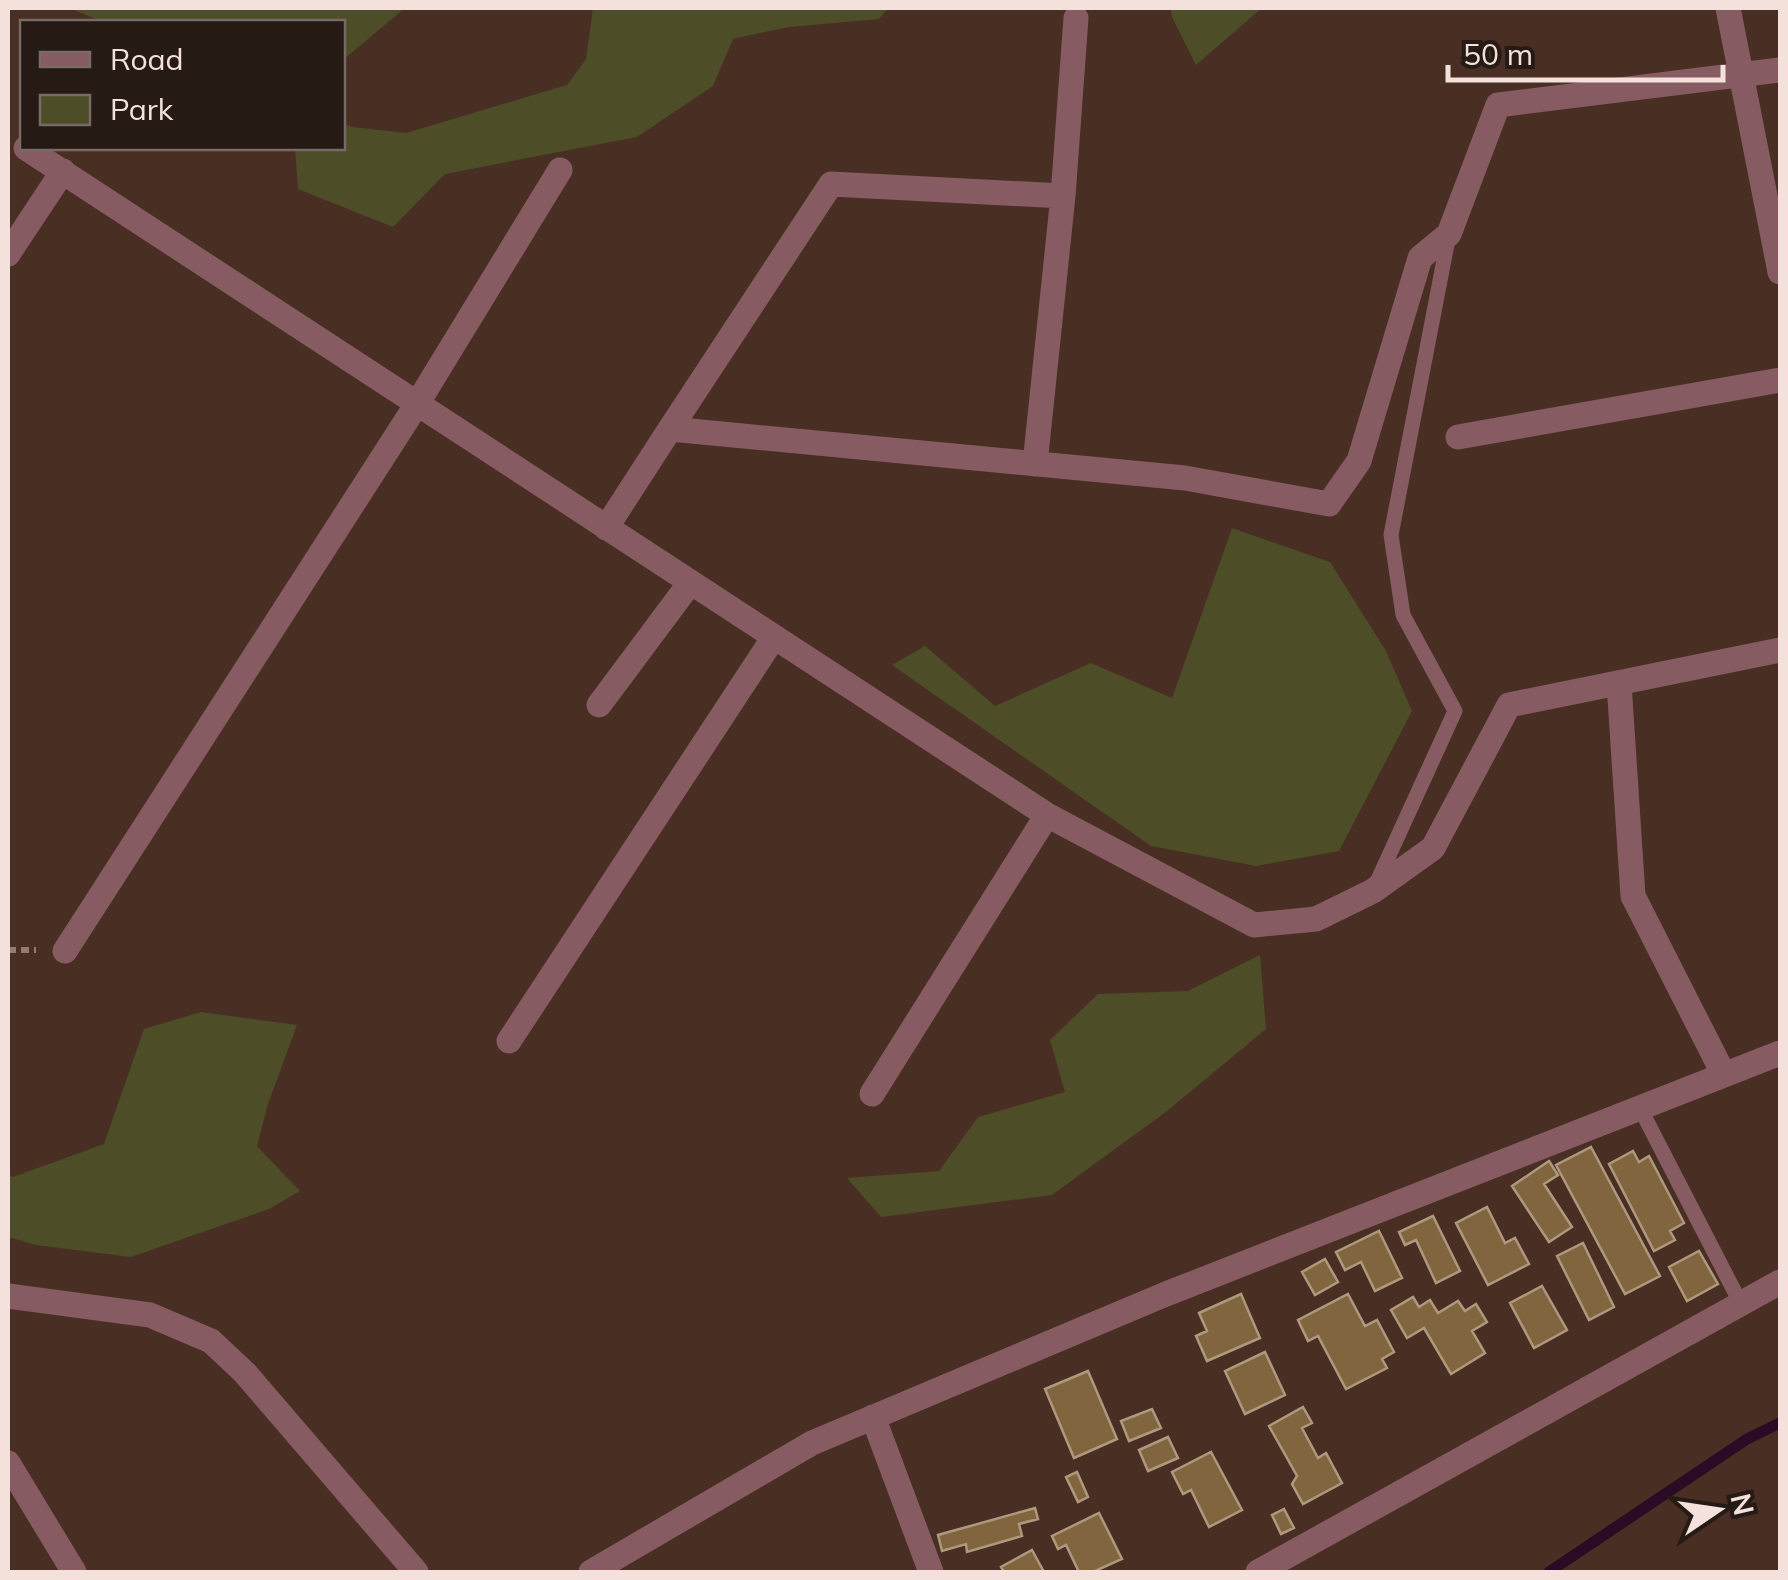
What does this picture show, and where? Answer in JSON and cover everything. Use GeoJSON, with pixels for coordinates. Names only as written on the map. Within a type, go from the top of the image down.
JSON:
{"type":"FeatureCollection","features":[{"type":"Feature","properties":{"kind":"street"},"geometry":{"type":"LineString","coordinates":[[1728,8],[1780,272]]}},
{"type":"Feature","properties":{"kind":"street"},"geometry":{"type":"LineString","coordinates":[[1036,464],[1076,18]]}},
{"type":"Feature","properties":{"kind":"street"},"geometry":{"type":"LineString","coordinates":[[670,429],[1185,478],[1328,504],[1359,461],[1420,258],[1449,234],[1498,105],[1780,70]]}},
{"type":"Feature","properties":{"kind":"street"},"geometry":{"type":"LineString","coordinates":[[30,150],[1047,815],[1254,925],[1316,919],[1373,891],[1433,848],[1510,705],[1780,650]]}},
{"type":"Feature","properties":{"kind":"street"},"geometry":{"type":"LineString","coordinates":[[65,951],[417,404],[560,170]]}},
{"type":"Feature","properties":{"kind":"street"},"geometry":{"type":"LineString","coordinates":[[8,254],[63,171]]}},
{"type":"Feature","properties":{"kind":"street"},"geometry":{"type":"LineString","coordinates":[[606,528],[830,184],[1063,196]]}},
{"type":"Feature","properties":{"kind":"street"},"geometry":{"type":"LineString","coordinates":[[1458,437],[1780,380]]}},
{"type":"Feature","properties":{"kind":"street"},"geometry":{"type":"LineString","coordinates":[[598,706],[690,583]]}},
{"type":"Feature","properties":{"kind":"street"},"geometry":{"type":"LineString","coordinates":[[509,1041],[774,637]]}},
{"type":"Feature","properties":{"kind":"street"},"geometry":{"type":"LineString","coordinates":[[1619,682],[1632,896],[1724,1075]]}},
{"type":"Feature","properties":{"kind":"street"},"geometry":{"type":"LineString","coordinates":[[872,1094],[1047,815]]}},
{"type":"Feature","properties":{"kind":"street"},"geometry":{"type":"LineString","coordinates":[[592,1572],[812,1442],[1166,1294],[1780,1052]]}},
{"type":"Feature","properties":{"kind":"street"},"geometry":{"type":"LineString","coordinates":[[1258,1572],[1780,1282]]}},
{"type":"Feature","properties":{"kind":"street"},"geometry":{"type":"LineString","coordinates":[[8,1296],[150,1315],[211,1340],[416,1572]]}},
{"type":"Feature","properties":{"kind":"street"},"geometry":{"type":"LineString","coordinates":[[873,1417],[931,1572]]}},
{"type":"Feature","properties":{"kind":"street"},"geometry":{"type":"LineString","coordinates":[[8,1463],[74,1572]]}},
{"type":"Feature","properties":{"kind":"lane"},"geometry":{"type":"LineString","coordinates":[[1373,891],[1455,711],[1403,615],[1391,535],[1449,234]]}},
{"type":"Feature","properties":{"kind":"lane"},"geometry":{"type":"LineString","coordinates":[[1640,1108],[1741,1304]]}},
{"type":"Feature","properties":{"kind":"green space"},"geometry":{"type":"Polygon","coordinates":[[[69,8],[405,8],[345,58],[345,20],[98,20],[69,8]]]}},
{"type":"Feature","properties":{"kind":"green space"},"geometry":{"type":"Polygon","coordinates":[[[593,8],[888,8],[879,19],[789,27],[733,39],[713,86],[637,137],[445,174],[393,227],[298,189],[295,150],[345,150],[345,124],[406,133],[567,85],[586,59],[593,8]]]}},
{"type":"Feature","properties":{"kind":"green space"},"geometry":{"type":"Polygon","coordinates":[[[1170,8],[1262,8],[1196,65],[1170,8]]]}},
{"type":"Feature","properties":{"kind":"green space"},"geometry":{"type":"Polygon","coordinates":[[[1232,528],[1330,562],[1386,651],[1412,711],[1339,851],[1256,866],[1151,846],[892,665],[925,646],[995,706],[1091,663],[1172,698],[1232,528]]]}},
{"type":"Feature","properties":{"kind":"green space"},"geometry":{"type":"Polygon","coordinates":[[[1260,955],[1266,1029],[1167,1111],[1052,1195],[881,1217],[847,1178],[939,1171],[978,1117],[1065,1092],[1050,1040],[1098,994],[1188,991],[1260,955]]]}},
{"type":"Feature","properties":{"kind":"green space"},"geometry":{"type":"Polygon","coordinates":[[[201,1012],[297,1025],[257,1146],[300,1191],[269,1209],[131,1257],[36,1245],[8,1237],[8,1174],[13,1177],[104,1144],[144,1029],[201,1012]]]}},
{"type":"Feature","properties":{"kind":"building"},"geometry":{"type":"Polygon","coordinates":[[[1591,1147],[1660,1276],[1625,1294],[1556,1165],[1591,1147]]]}},
{"type":"Feature","properties":{"kind":"building"},"geometry":{"type":"Polygon","coordinates":[[[1633,1151],[1639,1162],[1649,1156],[1684,1223],[1670,1231],[1675,1240],[1654,1251],[1609,1164],[1633,1151]]]}},
{"type":"Feature","properties":{"kind":"building"},"geometry":{"type":"Polygon","coordinates":[[[1549,1161],[1558,1175],[1544,1184],[1572,1227],[1549,1242],[1512,1186],[1549,1161]]]}},
{"type":"Feature","properties":{"kind":"building"},"geometry":{"type":"Polygon","coordinates":[[[1487,1207],[1505,1243],[1515,1238],[1529,1264],[1488,1285],[1456,1223],[1487,1207]]]}},
{"type":"Feature","properties":{"kind":"building"},"geometry":{"type":"Polygon","coordinates":[[[1433,1216],[1460,1271],[1436,1283],[1416,1240],[1405,1245],[1399,1232],[1433,1216]]]}},
{"type":"Feature","properties":{"kind":"building"},"geometry":{"type":"Polygon","coordinates":[[[1379,1231],[1402,1278],[1375,1291],[1361,1262],[1345,1270],[1336,1252],[1379,1231]]]}},
{"type":"Feature","properties":{"kind":"building"},"geometry":{"type":"Polygon","coordinates":[[[1583,1243],[1614,1307],[1589,1320],[1557,1256],[1583,1243]]]}},
{"type":"Feature","properties":{"kind":"building"},"geometry":{"type":"Polygon","coordinates":[[[1699,1251],[1718,1284],[1687,1301],[1669,1267],[1699,1251]]]}},
{"type":"Feature","properties":{"kind":"building"},"geometry":{"type":"Polygon","coordinates":[[[1325,1259],[1338,1282],[1315,1295],[1302,1272],[1325,1259]]]}},
{"type":"Feature","properties":{"kind":"building"},"geometry":{"type":"Polygon","coordinates":[[[1542,1286],[1567,1330],[1534,1348],[1510,1303],[1542,1286]]]}},
{"type":"Feature","properties":{"kind":"building"},"geometry":{"type":"Polygon","coordinates":[[[1241,1294],[1260,1338],[1207,1361],[1196,1336],[1207,1331],[1199,1313],[1241,1294]]]}},
{"type":"Feature","properties":{"kind":"building"},"geometry":{"type":"Polygon","coordinates":[[[1348,1294],[1365,1326],[1377,1320],[1394,1352],[1382,1359],[1387,1368],[1346,1389],[1318,1336],[1308,1341],[1298,1320],[1348,1294]]]}},
{"type":"Feature","properties":{"kind":"building"},"geometry":{"type":"Polygon","coordinates":[[[1413,1297],[1419,1307],[1430,1300],[1438,1313],[1458,1301],[1465,1311],[1476,1304],[1487,1322],[1472,1331],[1485,1353],[1451,1374],[1424,1328],[1407,1338],[1391,1310],[1413,1297]]]}},
{"type":"Feature","properties":{"kind":"building"},"geometry":{"type":"Polygon","coordinates":[[[1265,1352],[1285,1395],[1245,1414],[1225,1371],[1265,1352]]]}},
{"type":"Feature","properties":{"kind":"building"},"geometry":{"type":"Polygon","coordinates":[[[1088,1371],[1117,1439],[1074,1458],[1045,1389],[1088,1371]]]}},
{"type":"Feature","properties":{"kind":"building"},"geometry":{"type":"Polygon","coordinates":[[[1303,1407],[1312,1423],[1302,1428],[1318,1458],[1326,1453],[1342,1483],[1303,1504],[1292,1484],[1297,1476],[1269,1426],[1303,1407]]]}},
{"type":"Feature","properties":{"kind":"building"},"geometry":{"type":"Polygon","coordinates":[[[1152,1409],[1161,1428],[1129,1441],[1121,1421],[1152,1409]]]}},
{"type":"Feature","properties":{"kind":"building"},"geometry":{"type":"Polygon","coordinates":[[[1168,1437],[1178,1458],[1148,1471],[1139,1450],[1168,1437]]]}},
{"type":"Feature","properties":{"kind":"building"},"geometry":{"type":"Polygon","coordinates":[[[1211,1452],[1242,1510],[1209,1527],[1191,1490],[1183,1494],[1172,1472],[1211,1452]]]}},
{"type":"Feature","properties":{"kind":"building"},"geometry":{"type":"Polygon","coordinates":[[[1077,1472],[1088,1497],[1078,1502],[1066,1477],[1077,1472]]]}},
{"type":"Feature","properties":{"kind":"building"},"geometry":{"type":"Polygon","coordinates":[[[1035,1508],[1038,1519],[1019,1524],[1022,1536],[967,1552],[966,1544],[942,1551],[938,1535],[1035,1508]]]}},
{"type":"Feature","properties":{"kind":"building"},"geometry":{"type":"Polygon","coordinates":[[[1284,1509],[1294,1528],[1281,1534],[1272,1515],[1284,1509]]]}},
{"type":"Feature","properties":{"kind":"building"},"geometry":{"type":"Polygon","coordinates":[[[1099,1513],[1122,1559],[1093,1572],[1079,1572],[1066,1545],[1058,1549],[1052,1536],[1099,1513]]]}},
{"type":"Feature","properties":{"kind":"building"},"geometry":{"type":"Polygon","coordinates":[[[1032,1550],[1044,1572],[1004,1572],[1001,1567],[1032,1550]]]}},
{"type":"Feature","properties":{"kind":"waterway"},"geometry":{"type":"LineString","coordinates":[[1549,1572],[1747,1439],[1780,1423]]}}]}
